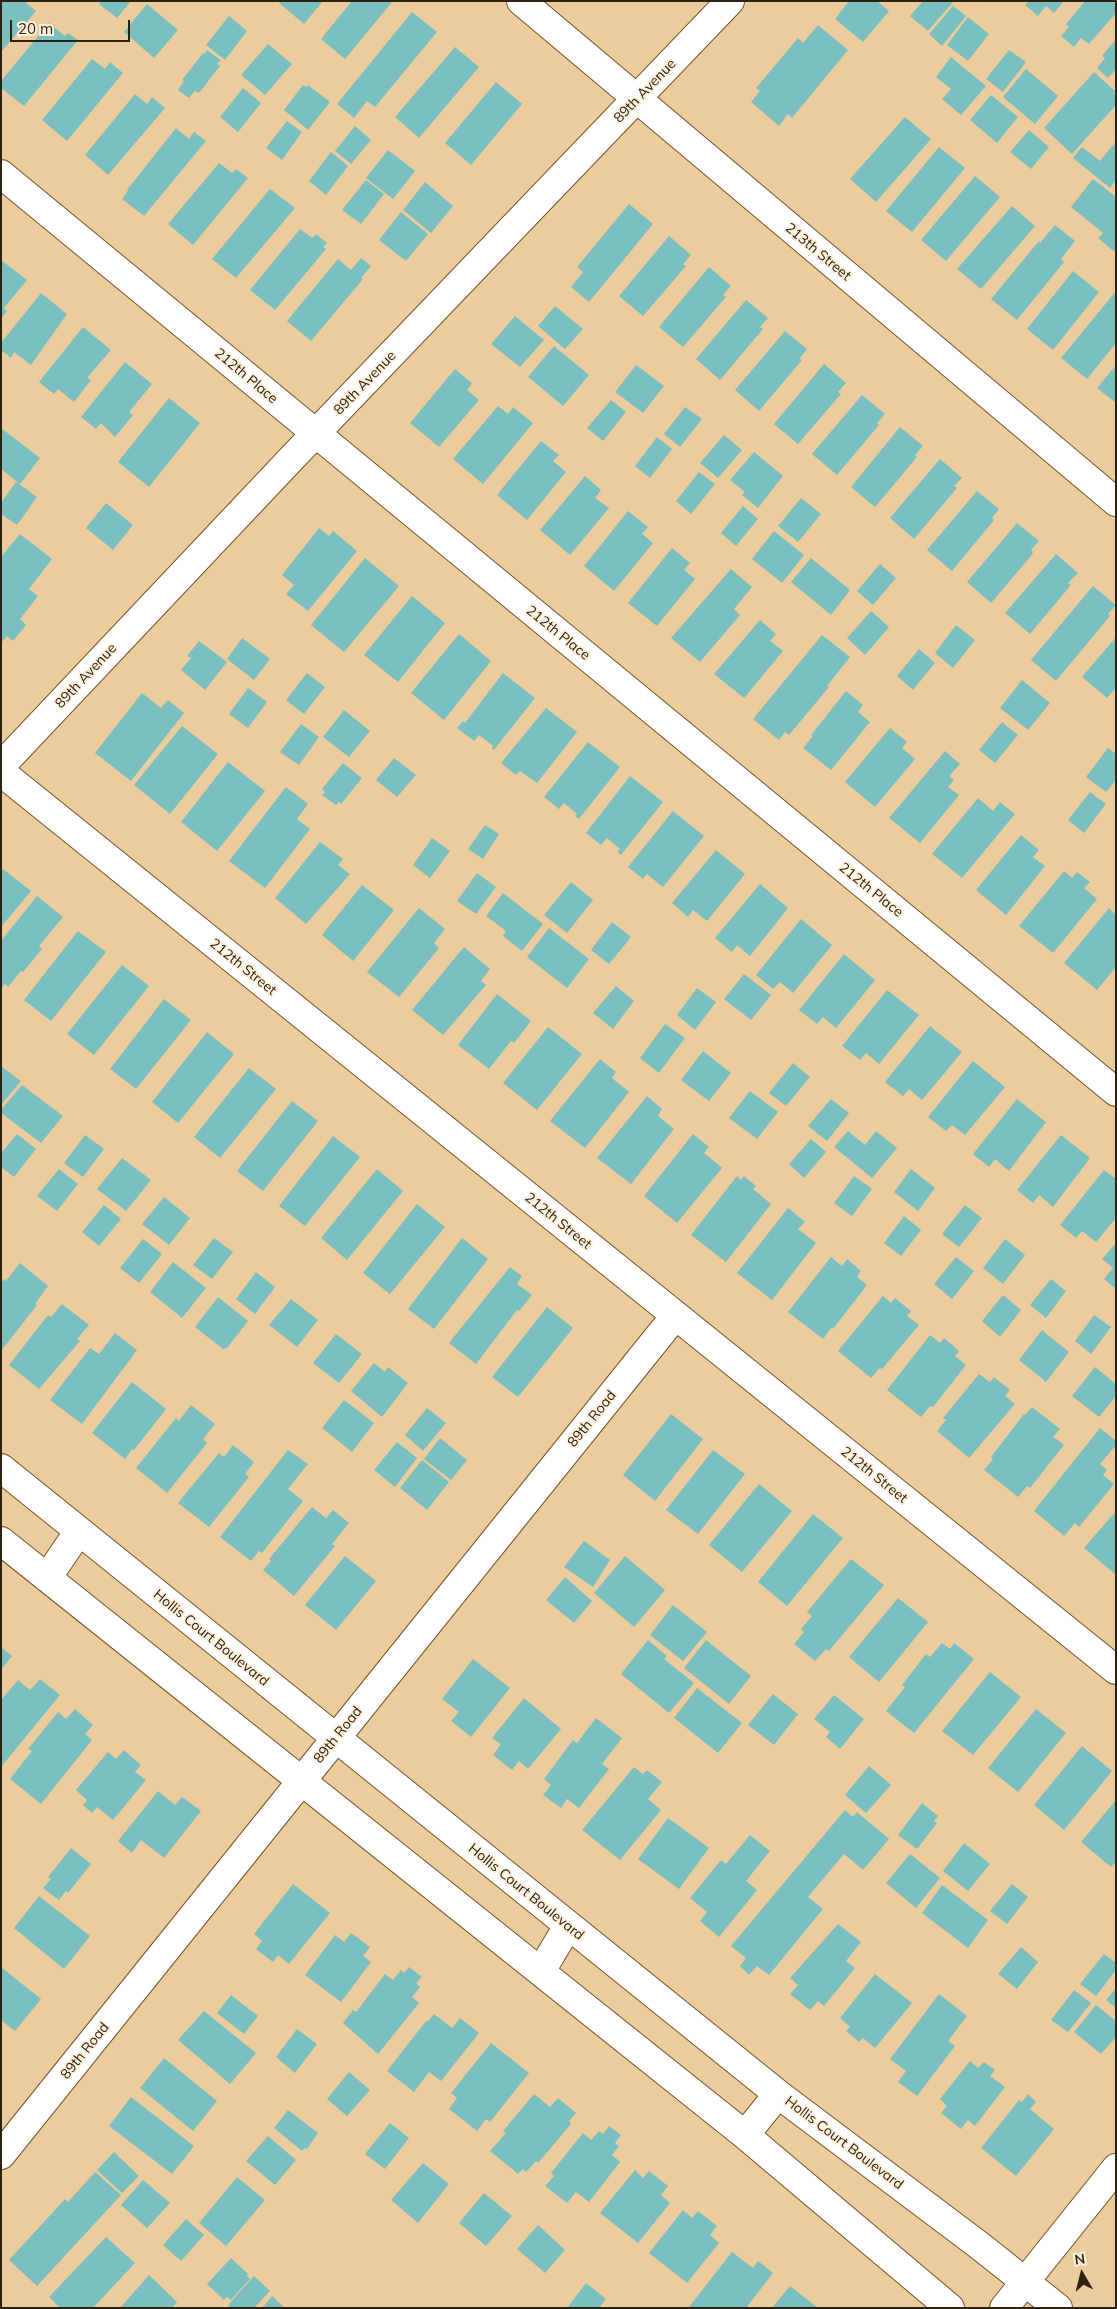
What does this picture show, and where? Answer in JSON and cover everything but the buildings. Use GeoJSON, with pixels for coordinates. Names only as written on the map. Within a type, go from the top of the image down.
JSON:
{"type":"FeatureCollection","features":[{"type":"Feature","properties":{"kind":"street","name":"213th Street"},"geometry":{"type":"LineString","coordinates":[[521,1],[1116,502]]}},
{"type":"Feature","properties":{"kind":"street","name":"89th Avenue"},"geometry":{"type":"LineString","coordinates":[[1,766],[730,1]]}},
{"type":"Feature","properties":{"kind":"street","name":"212th Place"},"geometry":{"type":"LineString","coordinates":[[1,174],[1116,1092]]}},
{"type":"Feature","properties":{"kind":"street","name":"212th Street"},"geometry":{"type":"LineString","coordinates":[[1,772],[1116,1670]]}},
{"type":"Feature","properties":{"kind":"street","name":"89th Road"},"geometry":{"type":"LineString","coordinates":[[1,2155],[675,1316]]}},
{"type":"Feature","properties":{"kind":"street","name":"Hollis Court Boulevard"},"geometry":{"type":"LineString","coordinates":[[1,1468],[778,2094],[1058,2308]]}},
{"type":"Feature","properties":{"kind":"street"},"geometry":{"type":"LineString","coordinates":[[47,1578],[79,1531]]}},
{"type":"Feature","properties":{"kind":"street"},"geometry":{"type":"LineString","coordinates":[[1,1540],[745,2135],[950,2308]]}},
{"type":"Feature","properties":{"kind":"street"},"geometry":{"type":"LineString","coordinates":[[541,1970],[568,1926]]}},
{"type":"Feature","properties":{"kind":"street"},"geometry":{"type":"LineString","coordinates":[[745,2135],[778,2094]]}},
{"type":"Feature","properties":{"kind":"street"},"geometry":{"type":"LineString","coordinates":[[1004,2308],[1116,2168]]}}]}
